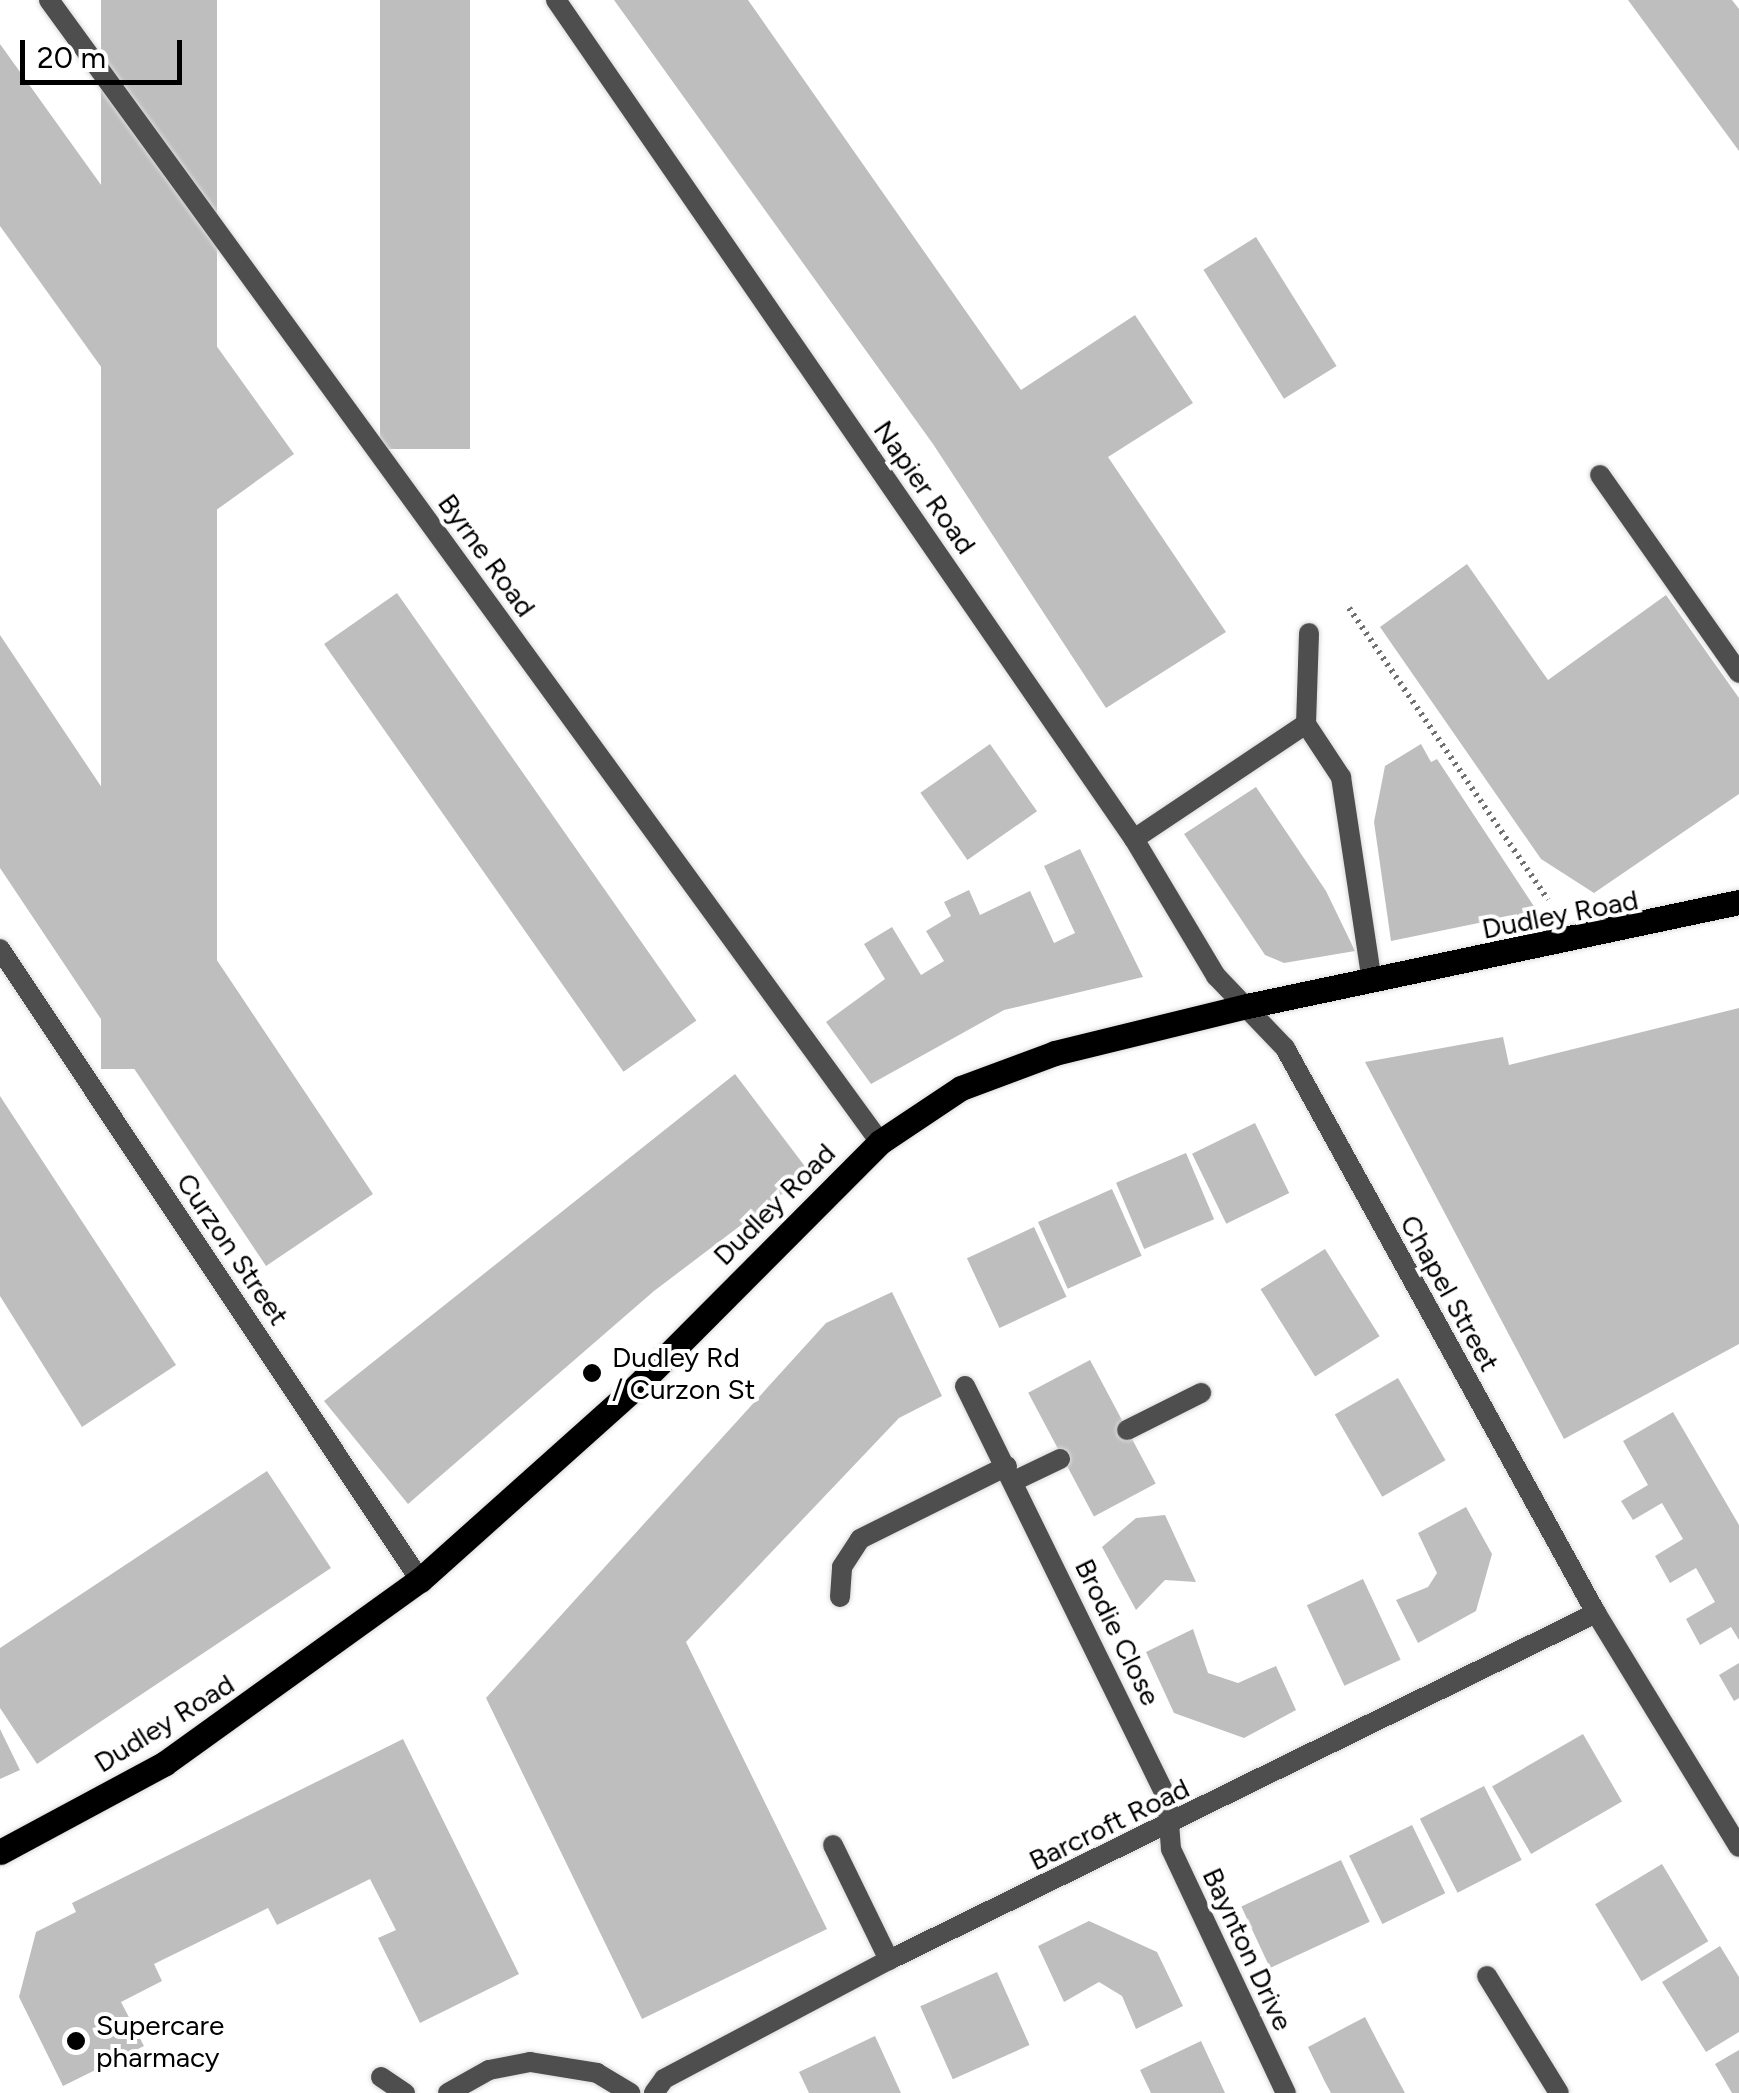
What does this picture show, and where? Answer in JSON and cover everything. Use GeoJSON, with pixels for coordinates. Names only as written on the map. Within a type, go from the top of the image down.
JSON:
{"type":"FeatureCollection","features":[{"type":"Feature","properties":{"kind":"main road","name":"Dudley Road"},"geometry":{"type":"LineString","coordinates":[[0,1852],[164,1763],[420,1580],[638,1386],[880,1142],[960,1088],[1002,1071],[1247,1006],[1577,942],[1739,902]]}},
{"type":"Feature","properties":{"kind":"street","name":"Byrne Road"},"geometry":{"type":"LineString","coordinates":[[50,0],[880,1142]]}},
{"type":"Feature","properties":{"kind":"street","name":"Napier Road"},"geometry":{"type":"LineString","coordinates":[[556,0],[1134,839],[1216,976],[1247,1006]]}},
{"type":"Feature","properties":{"kind":"street"},"geometry":{"type":"LineString","coordinates":[[1600,475],[1739,672]]}},
{"type":"Feature","properties":{"kind":"street"},"geometry":{"type":"LineString","coordinates":[[1308,632],[1306,724],[1341,777],[1372,981]]}},
{"type":"Feature","properties":{"kind":"street"},"geometry":{"type":"LineString","coordinates":[[1134,839],[1306,724]]}},
{"type":"Feature","properties":{"kind":"street","name":"Curzon Street"},"geometry":{"type":"LineString","coordinates":[[0,949],[420,1580]]}},
{"type":"Feature","properties":{"kind":"street","name":"Chapel Street"},"geometry":{"type":"LineString","coordinates":[[1247,1006],[1285,1048],[1596,1613]]}},
{"type":"Feature","properties":{"kind":"street","name":"Brodie Close"},"geometry":{"type":"LineString","coordinates":[[965,1386],[1011,1473],[1167,1798],[1170,1826]]}},
{"type":"Feature","properties":{"kind":"street"},"geometry":{"type":"LineString","coordinates":[[1127,1430],[1202,1393]]}},
{"type":"Feature","properties":{"kind":"street"},"geometry":{"type":"LineString","coordinates":[[840,1597],[842,1567],[860,1540],[1011,1473],[1060,1459]]}},
{"type":"Feature","properties":{"kind":"street"},"geometry":{"type":"LineString","coordinates":[[1596,1613],[1739,1847]]}},
{"type":"Feature","properties":{"kind":"street","name":"Barcroft Road"},"geometry":{"type":"LineString","coordinates":[[654,2093],[664,2079],[889,1960],[1170,1826],[1596,1613]]}},
{"type":"Feature","properties":{"kind":"street","name":"Baynton Drive"},"geometry":{"type":"LineString","coordinates":[[1170,1826],[1171,1849],[1286,2093]]}},
{"type":"Feature","properties":{"kind":"street"},"geometry":{"type":"LineString","coordinates":[[834,1844],[889,1960]]}},
{"type":"Feature","properties":{"kind":"street"},"geometry":{"type":"LineString","coordinates":[[1487,1976],[1559,2093]]}},
{"type":"Feature","properties":{"kind":"street"},"geometry":{"type":"LineString","coordinates":[[448,2093],[489,2070],[530,2062],[597,2074],[630,2093]]}},
{"type":"Feature","properties":{"kind":"street"},"geometry":{"type":"LineString","coordinates":[[381,2077],[405,2093]]}},
{"type":"Feature","properties":{"kind":"path"},"geometry":{"type":"LineString","coordinates":[[1349,608],[1577,942]]}},
{"type":"Feature","properties":{"kind":"building"},"geometry":{"type":"Polygon","coordinates":[[[101,0],[217,0],[217,1069],[101,1069],[101,0]]]}},
{"type":"Feature","properties":{"kind":"building"},"geometry":{"type":"Polygon","coordinates":[[[380,0],[470,0],[470,449],[380,449],[380,0]]]}},
{"type":"Feature","properties":{"kind":"building"},"geometry":{"type":"Polygon","coordinates":[[[614,0],[748,0],[1021,390],[1135,315],[1193,403],[1108,457],[1226,632],[1106,708],[933,444],[614,0]]]}},
{"type":"Feature","properties":{"kind":"building"},"geometry":{"type":"Polygon","coordinates":[[[1628,0],[1732,0],[1739,9],[1739,151],[1628,0]]]}},
{"type":"Feature","properties":{"kind":"building"},"geometry":{"type":"Polygon","coordinates":[[[0,44],[294,454],[208,516],[0,226],[0,44]]]}},
{"type":"Feature","properties":{"kind":"building"},"geometry":{"type":"Polygon","coordinates":[[[1256,237],[1337,366],[1284,399],[1203,270],[1256,237]]]}},
{"type":"Feature","properties":{"kind":"building"},"geometry":{"type":"Polygon","coordinates":[[[1467,564],[1548,680],[1666,595],[1739,698],[1739,794],[1594,893],[1541,859],[1380,627],[1467,564]]]}},
{"type":"Feature","properties":{"kind":"building"},"geometry":{"type":"Polygon","coordinates":[[[397,593],[696,1021],[624,1072],[324,644],[397,593]]]}},
{"type":"Feature","properties":{"kind":"building"},"geometry":{"type":"Polygon","coordinates":[[[0,635],[373,1194],[266,1266],[0,868],[0,635]]]}},
{"type":"Feature","properties":{"kind":"building"},"geometry":{"type":"Polygon","coordinates":[[[990,744],[1037,811],[967,860],[920,793],[990,744]]]}},
{"type":"Feature","properties":{"kind":"building"},"geometry":{"type":"Polygon","coordinates":[[[1421,744],[1431,762],[1437,759],[1537,911],[1391,941],[1374,822],[1385,766],[1421,744]]]}},
{"type":"Feature","properties":{"kind":"building"},"geometry":{"type":"Polygon","coordinates":[[[1256,787],[1326,891],[1355,951],[1284,963],[1265,955],[1184,834],[1256,787]]]}},
{"type":"Feature","properties":{"kind":"building"},"geometry":{"type":"Polygon","coordinates":[[[1080,849],[1143,977],[1004,1010],[871,1084],[826,1022],[885,979],[864,944],[892,927],[921,975],[944,961],[926,931],[951,916],[944,902],[969,890],[980,915],[1030,891],[1054,943],[1075,933],[1044,866],[1080,849]]]}},
{"type":"Feature","properties":{"kind":"building"},"geometry":{"type":"Polygon","coordinates":[[[1739,1008],[1739,1344],[1564,1439],[1365,1062],[1503,1037],[1509,1065],[1739,1008]]]}},
{"type":"Feature","properties":{"kind":"building"},"geometry":{"type":"Polygon","coordinates":[[[735,1074],[810,1173],[654,1291],[408,1504],[324,1401],[735,1074]]]}},
{"type":"Feature","properties":{"kind":"building"},"geometry":{"type":"Polygon","coordinates":[[[0,1096],[176,1365],[82,1427],[0,1296],[0,1096]]]}},
{"type":"Feature","properties":{"kind":"building"},"geometry":{"type":"Polygon","coordinates":[[[1255,1123],[1289,1193],[1226,1224],[1192,1154],[1255,1123]]]}},
{"type":"Feature","properties":{"kind":"building"},"geometry":{"type":"Polygon","coordinates":[[[1186,1153],[1214,1219],[1144,1249],[1116,1183],[1186,1153]]]}},
{"type":"Feature","properties":{"kind":"building"},"geometry":{"type":"Polygon","coordinates":[[[1112,1189],[1142,1256],[1068,1289],[1038,1222],[1112,1189]]]}},
{"type":"Feature","properties":{"kind":"building"},"geometry":{"type":"Polygon","coordinates":[[[1034,1227],[1067,1297],[999,1328],[967,1258],[1034,1227]]]}},
{"type":"Feature","properties":{"kind":"building"},"geometry":{"type":"Polygon","coordinates":[[[1325,1249],[1380,1336],[1315,1377],[1261,1289],[1325,1249]]]}},
{"type":"Feature","properties":{"kind":"building"},"geometry":{"type":"Polygon","coordinates":[[[892,1292],[942,1396],[899,1418],[686,1642],[827,1929],[642,2019],[486,1698],[826,1323],[892,1292]]]}},
{"type":"Feature","properties":{"kind":"building"},"geometry":{"type":"Polygon","coordinates":[[[1090,1360],[1156,1484],[1094,1516],[1028,1393],[1090,1360]]]}},
{"type":"Feature","properties":{"kind":"building"},"geometry":{"type":"Polygon","coordinates":[[[1398,1378],[1446,1460],[1382,1497],[1335,1414],[1398,1378]]]}},
{"type":"Feature","properties":{"kind":"building"},"geometry":{"type":"Polygon","coordinates":[[[1673,1412],[1739,1525],[1739,1640],[1731,1627],[1700,1645],[1686,1619],[1715,1602],[1696,1568],[1670,1583],[1655,1556],[1683,1539],[1662,1503],[1633,1520],[1621,1501],[1648,1485],[1623,1441],[1673,1412]]]}},
{"type":"Feature","properties":{"kind":"building"},"geometry":{"type":"Polygon","coordinates":[[[267,1471],[331,1568],[37,1764],[0,1708],[0,1648],[267,1471]]]}},
{"type":"Feature","properties":{"kind":"building"},"geometry":{"type":"Polygon","coordinates":[[[1466,1507],[1492,1554],[1476,1611],[1418,1643],[1396,1600],[1428,1587],[1437,1573],[1418,1533],[1466,1507]]]}},
{"type":"Feature","properties":{"kind":"building"},"geometry":{"type":"Polygon","coordinates":[[[1165,1515],[1196,1582],[1165,1580],[1136,1610],[1102,1547],[1136,1518],[1165,1515]]]}},
{"type":"Feature","properties":{"kind":"building"},"geometry":{"type":"Polygon","coordinates":[[[1363,1579],[1401,1660],[1344,1686],[1307,1605],[1363,1579]]]}},
{"type":"Feature","properties":{"kind":"building"},"geometry":{"type":"Polygon","coordinates":[[[1193,1629],[1208,1673],[1238,1683],[1276,1666],[1296,1710],[1244,1738],[1174,1713],[1146,1652],[1193,1629]]]}},
{"type":"Feature","properties":{"kind":"building"},"geometry":{"type":"Polygon","coordinates":[[[1739,1663],[1739,1698],[1734,1701],[1719,1675],[1739,1663]]]}},
{"type":"Feature","properties":{"kind":"building"},"geometry":{"type":"Polygon","coordinates":[[[0,1729],[20,1770],[0,1779],[0,1729]]]}},
{"type":"Feature","properties":{"kind":"building"},"geometry":{"type":"Polygon","coordinates":[[[1583,1734],[1622,1802],[1531,1854],[1492,1787],[1583,1734]]]}},
{"type":"Feature","properties":{"kind":"building"},"geometry":{"type":"Polygon","coordinates":[[[403,1739],[519,1974],[420,2023],[378,1938],[396,1930],[370,1879],[277,1925],[268,1908],[154,1964],[162,1981],[121,2002],[144,2046],[63,2086],[19,1997],[36,1932],[76,1912],[72,1903],[403,1739]]]}},
{"type":"Feature","properties":{"kind":"building"},"geometry":{"type":"Polygon","coordinates":[[[1484,1786],[1522,1860],[1458,1893],[1420,1819],[1484,1786]]]}},
{"type":"Feature","properties":{"kind":"building"},"geometry":{"type":"Polygon","coordinates":[[[1412,1825],[1445,1893],[1382,1924],[1349,1856],[1412,1825]]]}},
{"type":"Feature","properties":{"kind":"building"},"geometry":{"type":"Polygon","coordinates":[[[1341,1860],[1370,1922],[1270,1968],[1241,1906],[1341,1860]]]}},
{"type":"Feature","properties":{"kind":"building"},"geometry":{"type":"Polygon","coordinates":[[[1662,1864],[1708,1941],[1641,1981],[1595,1904],[1662,1864]]]}},
{"type":"Feature","properties":{"kind":"building"},"geometry":{"type":"Polygon","coordinates":[[[1089,1921],[1157,1952],[1183,2006],[1136,2029],[1122,1996],[1099,1982],[1064,2002],[1038,1946],[1089,1921]]]}},
{"type":"Feature","properties":{"kind":"building"},"geometry":{"type":"Polygon","coordinates":[[[1720,1946],[1739,1977],[1739,2032],[1706,2052],[1662,1982],[1720,1946]]]}},
{"type":"Feature","properties":{"kind":"building"},"geometry":{"type":"Polygon","coordinates":[[[997,1972],[1030,2045],[953,2079],[920,2006],[997,1972]]]}},
{"type":"Feature","properties":{"kind":"building"},"geometry":{"type":"Polygon","coordinates":[[[1365,2017],[1405,2093],[1331,2093],[1325,2082],[1308,2047],[1365,2017]]]}},
{"type":"Feature","properties":{"kind":"building"},"geometry":{"type":"Polygon","coordinates":[[[875,2036],[901,2093],[809,2093],[799,2072],[875,2036]]]}},
{"type":"Feature","properties":{"kind":"building"},"geometry":{"type":"Polygon","coordinates":[[[1201,2041],[1225,2093],[1151,2093],[1140,2070],[1201,2041]]]}},
{"type":"Feature","properties":{"kind":"building"},"geometry":{"type":"Polygon","coordinates":[[[1739,2050],[1739,2093],[1732,2093],[1715,2064],[1739,2050]]]}},
{"type":"Feature","properties":{"kind":"place","name":"Dudley Rd / Curzon St"},"geometry":{"type":"Point","coordinates":[592,1373]}},
{"type":"Feature","properties":{"kind":"place","name":"Supercare pharmacy"},"geometry":{"type":"Point","coordinates":[76,2041]}}]}
